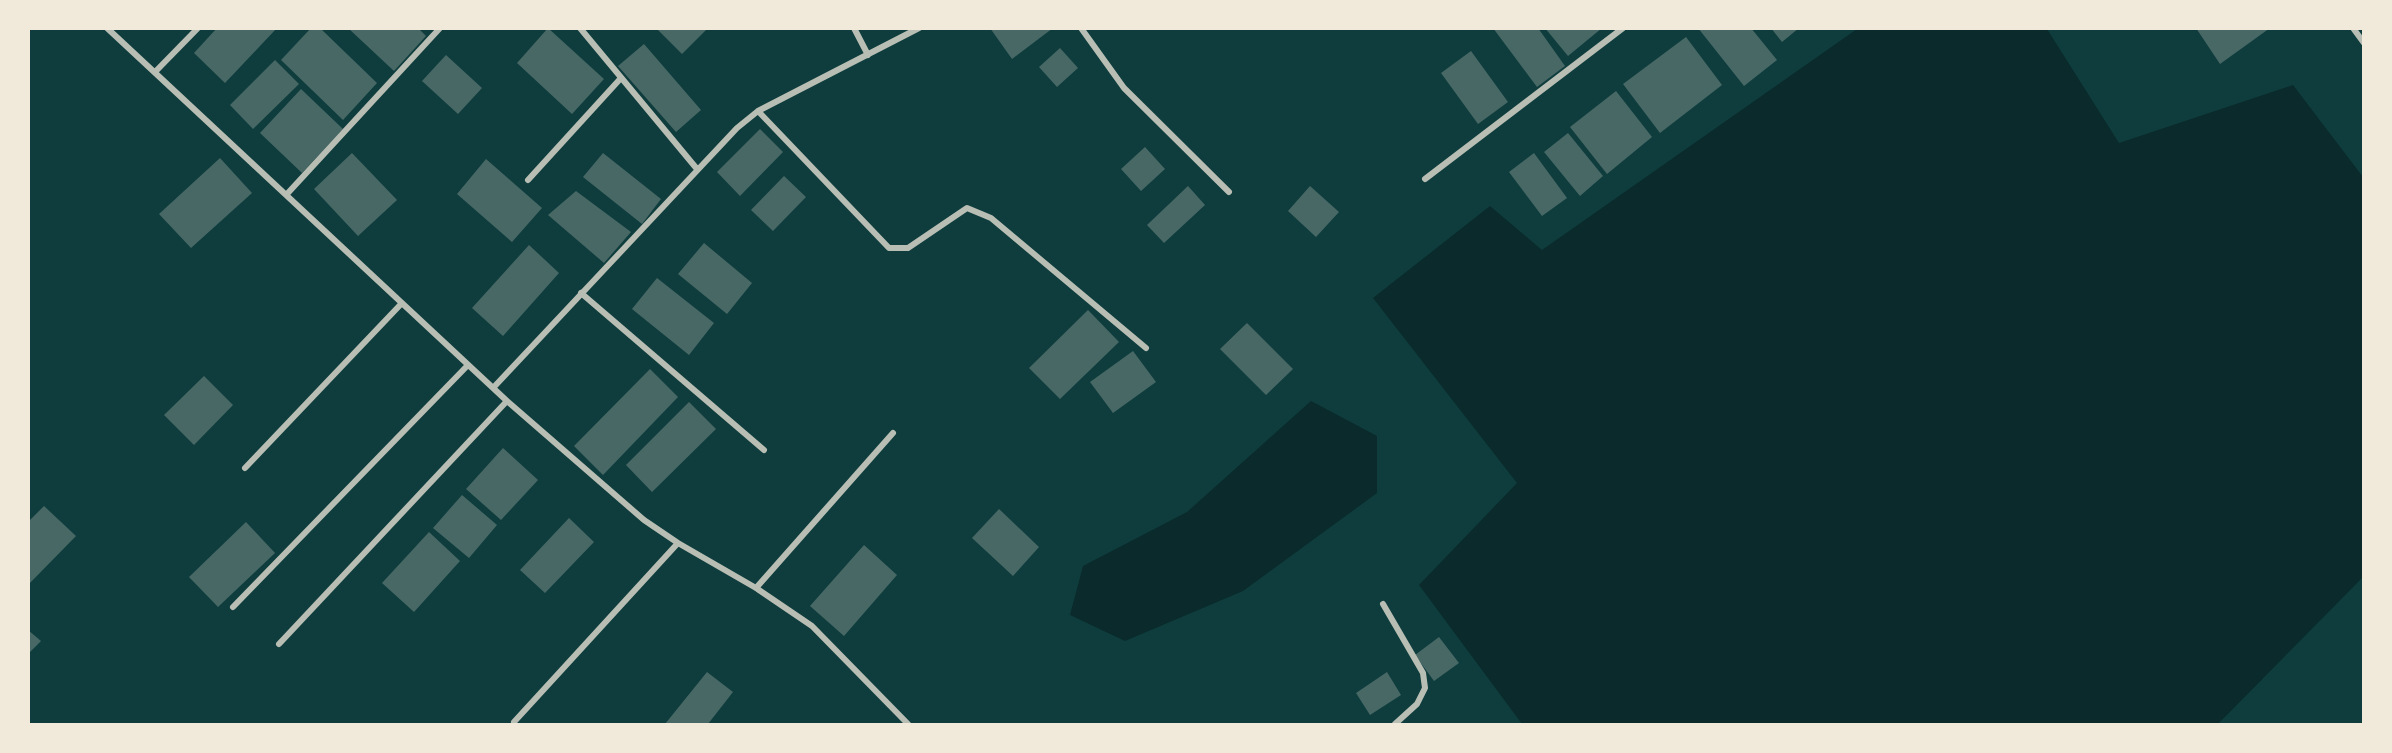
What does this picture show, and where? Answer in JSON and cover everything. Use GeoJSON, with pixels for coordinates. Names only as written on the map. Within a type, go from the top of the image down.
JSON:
{"type":"FeatureCollection","features":[{"type":"Feature","properties":{"kind":"street"},"geometry":{"type":"LineString","coordinates":[[107,28],[507,401],[644,520],[678,543],[756,588],[812,626],[908,724]]}},
{"type":"Feature","properties":{"kind":"street"},"geometry":{"type":"LineString","coordinates":[[155,72],[198,28]]}},
{"type":"Feature","properties":{"kind":"street"},"geometry":{"type":"LineString","coordinates":[[287,194],[440,28]]}},
{"type":"Feature","properties":{"kind":"street"},"geometry":{"type":"LineString","coordinates":[[580,28],[697,169]]}},
{"type":"Feature","properties":{"kind":"street"},"geometry":{"type":"LineString","coordinates":[[854,28],[868,55]]}},
{"type":"Feature","properties":{"kind":"street"},"geometry":{"type":"LineString","coordinates":[[493,388],[737,128],[758,111],[919,28]]}},
{"type":"Feature","properties":{"kind":"street"},"geometry":{"type":"LineString","coordinates":[[1081,28],[1124,88],[1229,192]]}},
{"type":"Feature","properties":{"kind":"street"},"geometry":{"type":"LineString","coordinates":[[1425,179],[1623,28]]}},
{"type":"Feature","properties":{"kind":"street"},"geometry":{"type":"LineString","coordinates":[[2354,28],[2364,43]]}},
{"type":"Feature","properties":{"kind":"street"},"geometry":{"type":"LineString","coordinates":[[528,180],[621,78]]}},
{"type":"Feature","properties":{"kind":"street"},"geometry":{"type":"LineString","coordinates":[[758,111],[889,248],[908,248],[967,208],[991,218],[1146,348]]}},
{"type":"Feature","properties":{"kind":"street"},"geometry":{"type":"LineString","coordinates":[[581,293],[764,450]]}},
{"type":"Feature","properties":{"kind":"street"},"geometry":{"type":"LineString","coordinates":[[245,468],[402,303]]}},
{"type":"Feature","properties":{"kind":"street"},"geometry":{"type":"LineString","coordinates":[[233,607],[468,365]]}},
{"type":"Feature","properties":{"kind":"street"},"geometry":{"type":"LineString","coordinates":[[279,644],[507,401]]}},
{"type":"Feature","properties":{"kind":"street"},"geometry":{"type":"LineString","coordinates":[[756,588],[893,433]]}},
{"type":"Feature","properties":{"kind":"street"},"geometry":{"type":"LineString","coordinates":[[514,722],[678,543]]}},
{"type":"Feature","properties":{"kind":"street"},"geometry":{"type":"LineString","coordinates":[[1383,604],[1422,673],[1425,688],[1417,704],[1395,724]]}},
{"type":"Feature","properties":{"kind":"water"},"geometry":{"type":"Polygon","coordinates":[[[1857,29],[2047,29],[2119,143],[2293,85],[2363,177],[2363,577],[2218,724],[1522,724],[1419,585],[1517,483],[1373,298],[1490,206],[1542,250],[1857,29]]]}},
{"type":"Feature","properties":{"kind":"water"},"geometry":{"type":"Polygon","coordinates":[[[1311,401],[1377,436],[1377,493],[1243,591],[1125,641],[1070,615],[1083,566],[1187,512],[1311,401]]]}},
{"type":"Feature","properties":{"kind":"building"},"geometry":{"type":"Polygon","coordinates":[[[217,28],[277,28],[225,83],[194,53],[217,28]]]}},
{"type":"Feature","properties":{"kind":"building"},"geometry":{"type":"Polygon","coordinates":[[[311,28],[320,28],[377,83],[343,120],[281,60],[311,28]]]}},
{"type":"Feature","properties":{"kind":"building"},"geometry":{"type":"Polygon","coordinates":[[[348,28],[418,28],[426,36],[394,71],[348,28]]]}},
{"type":"Feature","properties":{"kind":"building"},"geometry":{"type":"Polygon","coordinates":[[[548,28],[604,79],[572,114],[517,63],[548,28]]]}},
{"type":"Feature","properties":{"kind":"building"},"geometry":{"type":"Polygon","coordinates":[[[656,28],[708,28],[682,54],[656,28]]]}},
{"type":"Feature","properties":{"kind":"building"},"geometry":{"type":"Polygon","coordinates":[[[990,28],[1053,28],[1012,59],[990,28]]]}},
{"type":"Feature","properties":{"kind":"building"},"geometry":{"type":"Polygon","coordinates":[[[1493,28],[1538,28],[1565,66],[1537,87],[1493,28]]]}},
{"type":"Feature","properties":{"kind":"building"},"geometry":{"type":"Polygon","coordinates":[[[1545,28],[1602,28],[1568,56],[1545,28]]]}},
{"type":"Feature","properties":{"kind":"building"},"geometry":{"type":"Polygon","coordinates":[[[1698,28],[1751,28],[1777,60],[1744,86],[1698,28]]]}},
{"type":"Feature","properties":{"kind":"building"},"geometry":{"type":"Polygon","coordinates":[[[1771,28],[1799,28],[1782,42],[1771,28]]]}},
{"type":"Feature","properties":{"kind":"building"},"geometry":{"type":"Polygon","coordinates":[[[2196,28],[2270,28],[2220,64],[2196,28]]]}},
{"type":"Feature","properties":{"kind":"building"},"geometry":{"type":"Polygon","coordinates":[[[1686,37],[1722,85],[1660,133],[1623,84],[1686,37]]]}},
{"type":"Feature","properties":{"kind":"building"},"geometry":{"type":"Polygon","coordinates":[[[644,44],[701,110],[676,132],[618,66],[644,44]]]}},
{"type":"Feature","properties":{"kind":"building"},"geometry":{"type":"Polygon","coordinates":[[[1060,48],[1078,68],[1057,87],[1039,67],[1060,48]]]}},
{"type":"Feature","properties":{"kind":"building"},"geometry":{"type":"Polygon","coordinates":[[[1471,51],[1508,102],[1478,124],[1441,73],[1471,51]]]}},
{"type":"Feature","properties":{"kind":"building"},"geometry":{"type":"Polygon","coordinates":[[[446,55],[482,88],[458,114],[422,81],[446,55]]]}},
{"type":"Feature","properties":{"kind":"building"},"geometry":{"type":"Polygon","coordinates":[[[275,60],[299,84],[253,129],[230,105],[275,60]]]}},
{"type":"Feature","properties":{"kind":"building"},"geometry":{"type":"Polygon","coordinates":[[[301,89],[343,129],[302,173],[260,133],[301,89]]]}},
{"type":"Feature","properties":{"kind":"building"},"geometry":{"type":"Polygon","coordinates":[[[1616,91],[1652,137],[1607,174],[1570,127],[1616,91]]]}},
{"type":"Feature","properties":{"kind":"building"},"geometry":{"type":"Polygon","coordinates":[[[760,129],[783,152],[740,196],[717,172],[760,129]]]}},
{"type":"Feature","properties":{"kind":"building"},"geometry":{"type":"Polygon","coordinates":[[[1568,133],[1603,176],[1580,196],[1544,152],[1568,133]]]}},
{"type":"Feature","properties":{"kind":"building"},"geometry":{"type":"Polygon","coordinates":[[[1145,147],[1165,169],[1141,191],[1121,169],[1145,147]]]}},
{"type":"Feature","properties":{"kind":"building"},"geometry":{"type":"Polygon","coordinates":[[[352,153],[397,200],[358,236],[314,189],[352,153]]]}},
{"type":"Feature","properties":{"kind":"building"},"geometry":{"type":"Polygon","coordinates":[[[603,153],[661,199],[642,224],[583,177],[603,153]]]}},
{"type":"Feature","properties":{"kind":"building"},"geometry":{"type":"Polygon","coordinates":[[[1534,153],[1567,198],[1542,216],[1509,172],[1534,153]]]}},
{"type":"Feature","properties":{"kind":"building"},"geometry":{"type":"Polygon","coordinates":[[[220,158],[252,193],[191,248],[159,214],[220,158]]]}},
{"type":"Feature","properties":{"kind":"building"},"geometry":{"type":"Polygon","coordinates":[[[486,159],[542,208],[512,242],[457,194],[486,159]]]}},
{"type":"Feature","properties":{"kind":"building"},"geometry":{"type":"Polygon","coordinates":[[[784,176],[806,197],[773,231],[751,210],[784,176]]]}},
{"type":"Feature","properties":{"kind":"building"},"geometry":{"type":"Polygon","coordinates":[[[1188,186],[1205,205],[1164,243],[1147,225],[1188,186]]]}},
{"type":"Feature","properties":{"kind":"building"},"geometry":{"type":"Polygon","coordinates":[[[1310,186],[1339,212],[1316,237],[1288,211],[1310,186]]]}},
{"type":"Feature","properties":{"kind":"building"},"geometry":{"type":"Polygon","coordinates":[[[576,191],[631,232],[604,263],[548,215],[576,191]]]}},
{"type":"Feature","properties":{"kind":"building"},"geometry":{"type":"Polygon","coordinates":[[[704,243],[752,283],[727,314],[678,274],[704,243]]]}},
{"type":"Feature","properties":{"kind":"building"},"geometry":{"type":"Polygon","coordinates":[[[529,245],[559,273],[503,336],[472,308],[529,245]]]}},
{"type":"Feature","properties":{"kind":"building"},"geometry":{"type":"Polygon","coordinates":[[[657,278],[714,323],[689,355],[632,309],[657,278]]]}},
{"type":"Feature","properties":{"kind":"building"},"geometry":{"type":"Polygon","coordinates":[[[1088,310],[1119,342],[1060,399],[1029,368],[1088,310]]]}},
{"type":"Feature","properties":{"kind":"building"},"geometry":{"type":"Polygon","coordinates":[[[1247,323],[1293,369],[1266,395],[1220,349],[1247,323]]]}},
{"type":"Feature","properties":{"kind":"building"},"geometry":{"type":"Polygon","coordinates":[[[1133,351],[1156,382],[1113,413],[1090,382],[1133,351]]]}},
{"type":"Feature","properties":{"kind":"building"},"geometry":{"type":"Polygon","coordinates":[[[650,369],[678,397],[603,475],[574,446],[650,369]]]}},
{"type":"Feature","properties":{"kind":"building"},"geometry":{"type":"Polygon","coordinates":[[[204,376],[233,405],[194,445],[164,415],[204,376]]]}},
{"type":"Feature","properties":{"kind":"building"},"geometry":{"type":"Polygon","coordinates":[[[689,402],[716,429],[652,492],[626,465],[689,402]]]}},
{"type":"Feature","properties":{"kind":"building"},"geometry":{"type":"Polygon","coordinates":[[[503,448],[538,480],[501,520],[466,489],[503,448]]]}},
{"type":"Feature","properties":{"kind":"building"},"geometry":{"type":"Polygon","coordinates":[[[462,495],[497,525],[469,558],[433,528],[462,495]]]}},
{"type":"Feature","properties":{"kind":"building"},"geometry":{"type":"Polygon","coordinates":[[[44,506],[76,536],[28,585],[28,522],[44,506]]]}},
{"type":"Feature","properties":{"kind":"building"},"geometry":{"type":"Polygon","coordinates":[[[999,509],[1039,547],[1013,576],[972,538],[999,509]]]}},
{"type":"Feature","properties":{"kind":"building"},"geometry":{"type":"Polygon","coordinates":[[[569,518],[594,542],[545,593],[520,570],[569,518]]]}},
{"type":"Feature","properties":{"kind":"building"},"geometry":{"type":"Polygon","coordinates":[[[246,522],[275,553],[218,607],[189,577],[246,522]]]}},
{"type":"Feature","properties":{"kind":"building"},"geometry":{"type":"Polygon","coordinates":[[[429,532],[460,561],[414,612],[382,583],[429,532]]]}},
{"type":"Feature","properties":{"kind":"building"},"geometry":{"type":"Polygon","coordinates":[[[864,545],[897,575],[844,636],[810,606],[864,545]]]}},
{"type":"Feature","properties":{"kind":"building"},"geometry":{"type":"Polygon","coordinates":[[[28,630],[41,641],[28,654],[28,630]]]}},
{"type":"Feature","properties":{"kind":"building"},"geometry":{"type":"Polygon","coordinates":[[[1439,637],[1459,663],[1434,681],[1415,655],[1439,637]]]}},
{"type":"Feature","properties":{"kind":"building"},"geometry":{"type":"Polygon","coordinates":[[[707,672],[733,692],[708,724],[665,724],[707,672]]]}},
{"type":"Feature","properties":{"kind":"building"},"geometry":{"type":"Polygon","coordinates":[[[1387,672],[1401,695],[1370,715],[1356,693],[1387,672]]]}}]}
